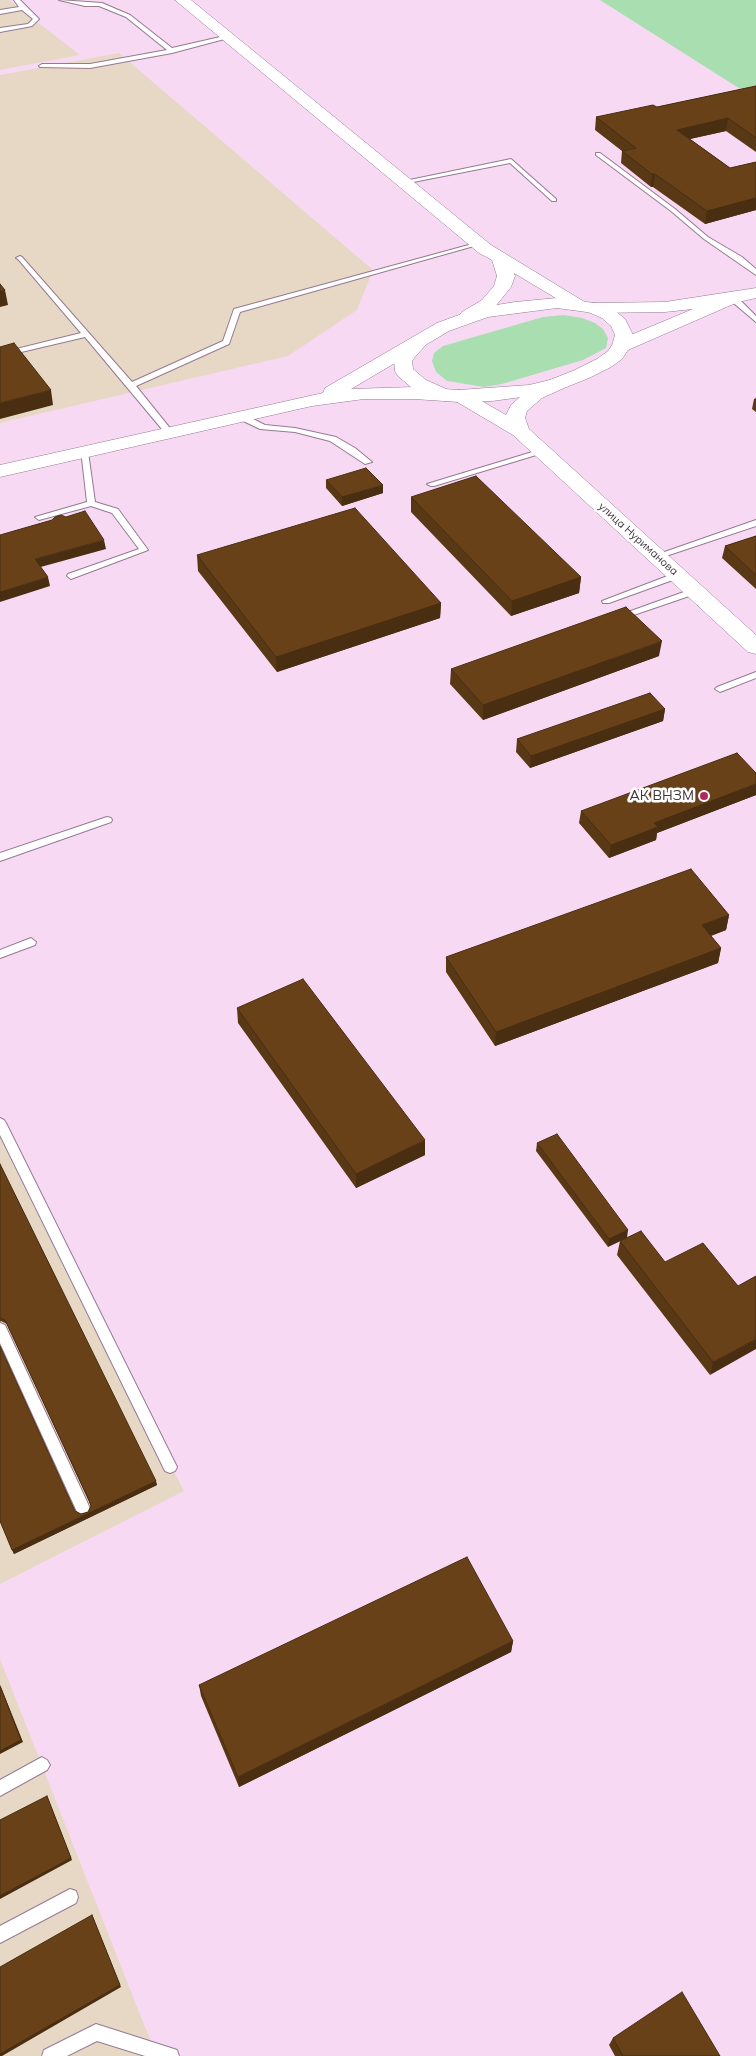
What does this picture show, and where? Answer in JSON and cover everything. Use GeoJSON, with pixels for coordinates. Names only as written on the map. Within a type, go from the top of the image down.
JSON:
{"type":"FeatureCollection","features":[{"type":"Feature","properties":{"kind":"main road"},"geometry":{"type":"LineString","coordinates":[[182,0],[478,244],[500,259],[587,306],[608,314],[620,323],[624,335],[621,346],[615,355],[599,366],[535,394],[518,409],[515,418],[520,431]]}},
{"type":"Feature","properties":{"kind":"main road"},"geometry":{"type":"LineString","coordinates":[[312,400],[334,391],[443,326],[468,316],[488,304],[502,287],[506,276],[500,259]]}},
{"type":"Feature","properties":{"kind":"main road"},"geometry":{"type":"LineString","coordinates":[[468,316],[501,309],[543,304],[665,307],[756,293]]}},
{"type":"Feature","properties":{"kind":"main road"},"geometry":{"type":"LineString","coordinates":[[621,346],[733,298]]}},
{"type":"Feature","properties":{"kind":"main road","name":"улица Нуриманова"},"geometry":{"type":"LineString","coordinates":[[421,340],[407,354],[403,361],[404,371],[419,384],[481,407],[520,431],[754,643]]}},
{"type":"Feature","properties":{"kind":"main road"},"geometry":{"type":"LineString","coordinates":[[0,471],[312,400],[364,393],[453,396],[511,394],[557,384]]}},
{"type":"Feature","properties":{"kind":"lane"},"geometry":{"type":"LineString","coordinates":[[0,30],[30,25],[36,19],[23,8],[18,0]]}},
{"type":"Feature","properties":{"kind":"lane"},"geometry":{"type":"LineString","coordinates":[[62,0],[85,4],[100,4],[128,16],[172,51]]}},
{"type":"Feature","properties":{"kind":"lane"},"geometry":{"type":"LineString","coordinates":[[0,12],[23,8]]}},
{"type":"Feature","properties":{"kind":"lane"},"geometry":{"type":"LineString","coordinates":[[42,66],[90,66],[172,51],[229,37]]}},
{"type":"Feature","properties":{"kind":"lane"},"geometry":{"type":"LineString","coordinates":[[598,154],[673,210],[706,238],[739,259],[756,273]]}},
{"type":"Feature","properties":{"kind":"lane"},"geometry":{"type":"LineString","coordinates":[[403,182],[511,161],[554,200]]}},
{"type":"Feature","properties":{"kind":"lane"},"geometry":{"type":"LineString","coordinates":[[131,385],[226,342],[237,312],[478,244]]}},
{"type":"Feature","properties":{"kind":"lane"},"geometry":{"type":"LineString","coordinates":[[20,258],[131,385],[168,432]]}},
{"type":"Feature","properties":{"kind":"lane"},"geometry":{"type":"LineString","coordinates":[[733,298],[756,320]]}},
{"type":"Feature","properties":{"kind":"lane"},"geometry":{"type":"LineString","coordinates":[[0,355],[86,334]]}},
{"type":"Feature","properties":{"kind":"lane"},"geometry":{"type":"LineString","coordinates":[[240,416],[263,427],[295,430],[333,439],[368,462]]}},
{"type":"Feature","properties":{"kind":"lane"},"geometry":{"type":"LineString","coordinates":[[84,452],[91,503]]}},
{"type":"Feature","properties":{"kind":"lane"},"geometry":{"type":"LineString","coordinates":[[431,484],[542,452]]}},
{"type":"Feature","properties":{"kind":"lane"},"geometry":{"type":"LineString","coordinates":[[39,517],[91,503],[115,510],[144,550],[71,576]]}},
{"type":"Feature","properties":{"kind":"lane"},"geometry":{"type":"LineString","coordinates":[[657,556],[756,524]]}},
{"type":"Feature","properties":{"kind":"lane"},"geometry":{"type":"LineString","coordinates":[[606,601],[678,575]]}},
{"type":"Feature","properties":{"kind":"lane"},"geometry":{"type":"LineString","coordinates":[[613,620],[696,591]]}},
{"type":"Feature","properties":{"kind":"lane"},"geometry":{"type":"LineString","coordinates":[[720,689],[756,675]]}},
{"type":"Feature","properties":{"kind":"lane"},"geometry":{"type":"LineString","coordinates":[[0,857],[107,820]]}},
{"type":"Feature","properties":{"kind":"lane"},"geometry":{"type":"LineString","coordinates":[[0,954],[32,942]]}},
{"type":"Feature","properties":{"kind":"lane"},"geometry":{"type":"LineString","coordinates":[[0,1123],[170,1466]]}},
{"type":"Feature","properties":{"kind":"lane"},"geometry":{"type":"LineString","coordinates":[[0,1329],[83,1509]]}},
{"type":"Feature","properties":{"kind":"lane"},"geometry":{"type":"LineString","coordinates":[[0,1788],[42,1765]]}},
{"type":"Feature","properties":{"kind":"lane"},"geometry":{"type":"LineString","coordinates":[[0,1935],[70,1897]]}},
{"type":"Feature","properties":{"kind":"lane"},"geometry":{"type":"LineString","coordinates":[[50,2056],[96,2032],[171,2056]]}},
{"type":"Feature","properties":{"kind":"shaded area"},"geometry":{"type":"Polygon","coordinates":[[[0,0],[9,0],[80,55],[0,70],[0,0]]]}},
{"type":"Feature","properties":{"kind":"shaded area"},"geometry":{"type":"Polygon","coordinates":[[[119,53],[373,270],[357,310],[288,356],[0,423],[0,75],[119,53]]]}},
{"type":"Feature","properties":{"kind":"shaded area"},"geometry":{"type":"Polygon","coordinates":[[[0,1131],[184,1491],[0,1584],[0,1131]]]}},
{"type":"Feature","properties":{"kind":"shaded area"},"geometry":{"type":"Polygon","coordinates":[[[0,1659],[139,2012],[157,2056],[0,2056],[0,1659]]]}},
{"type":"Feature","properties":{"kind":"green space"},"geometry":{"type":"Polygon","coordinates":[[[600,0],[756,0],[756,99],[600,0]]]}},
{"type":"Feature","properties":{"kind":"green space"},"geometry":{"type":"Polygon","coordinates":[[[564,315],[582,318],[595,323],[603,329],[608,338],[606,348],[583,360],[502,384],[484,387],[447,381],[436,372],[432,361],[434,353],[443,346],[543,317],[564,315]]]}},
{"type":"Feature","properties":{"kind":"building"},"geometry":{"type":"Polygon","coordinates":[[[756,86],[756,138],[728,118],[677,130],[730,168],[756,162],[756,198],[707,211],[622,151],[636,148],[596,117],[653,105],[657,107],[756,86]]]}},
{"type":"Feature","properties":{"kind":"building"},"geometry":{"type":"Polygon","coordinates":[[[0,284],[5,290],[0,291],[0,284]]]}},
{"type":"Feature","properties":{"kind":"building"},"geometry":{"type":"Polygon","coordinates":[[[14,343],[51,390],[0,403],[0,347],[14,343]]]}},
{"type":"Feature","properties":{"kind":"building"},"geometry":{"type":"Polygon","coordinates":[[[366,468],[383,485],[342,497],[326,480],[366,468]]]}},
{"type":"Feature","properties":{"kind":"building"},"geometry":{"type":"Polygon","coordinates":[[[476,476],[581,577],[512,601],[411,497],[476,476]]]}},
{"type":"Feature","properties":{"kind":"building"},"geometry":{"type":"Polygon","coordinates":[[[355,508],[441,603],[276,657],[197,555],[355,508]]]}},
{"type":"Feature","properties":{"kind":"building"},"geometry":{"type":"Polygon","coordinates":[[[85,511],[104,540],[35,559],[48,577],[0,592],[0,535],[52,520],[61,515],[66,517],[85,511]]]}},
{"type":"Feature","properties":{"kind":"building"},"geometry":{"type":"Polygon","coordinates":[[[756,536],[756,575],[725,546],[756,536]]]}},
{"type":"Feature","properties":{"kind":"building"},"geometry":{"type":"Polygon","coordinates":[[[626,607],[662,641],[483,705],[451,669],[626,607]]]}},
{"type":"Feature","properties":{"kind":"building"},"geometry":{"type":"Polygon","coordinates":[[[650,693],[665,709],[531,756],[517,739],[650,693]]]}},
{"type":"Feature","properties":{"kind":"building"},"geometry":{"type":"Polygon","coordinates":[[[737,753],[756,773],[756,784],[654,823],[658,827],[611,845],[581,811],[737,753]]]}},
{"type":"Feature","properties":{"kind":"building"},"geometry":{"type":"Polygon","coordinates":[[[691,869],[729,915],[702,925],[721,948],[496,1032],[446,957],[691,869]]]}},
{"type":"Feature","properties":{"kind":"building"},"geometry":{"type":"Polygon","coordinates":[[[303,979],[425,1140],[356,1174],[237,1008],[303,979]]]}},
{"type":"Feature","properties":{"kind":"building"},"geometry":{"type":"Polygon","coordinates":[[[557,1134],[628,1230],[609,1239],[537,1143],[557,1134]]]}},
{"type":"Feature","properties":{"kind":"building"},"geometry":{"type":"Polygon","coordinates":[[[0,1164],[156,1481],[12,1550],[0,1521],[0,1346],[75,1511],[81,1514],[88,1512],[91,1506],[5,1320],[0,1318],[0,1164]]]}},
{"type":"Feature","properties":{"kind":"building"},"geometry":{"type":"Polygon","coordinates":[[[641,1231],[665,1262],[703,1243],[738,1286],[756,1276],[756,1339],[713,1362],[620,1241],[641,1231]]]}},
{"type":"Feature","properties":{"kind":"building"},"geometry":{"type":"Polygon","coordinates":[[[467,1557],[513,1641],[238,1777],[199,1685],[467,1557]]]}},
{"type":"Feature","properties":{"kind":"building"},"geometry":{"type":"Polygon","coordinates":[[[0,1686],[21,1740],[0,1751],[0,1686]]]}},
{"type":"Feature","properties":{"kind":"building"},"geometry":{"type":"Polygon","coordinates":[[[47,1796],[71,1858],[0,1896],[0,1820],[47,1796]]]}},
{"type":"Feature","properties":{"kind":"building"},"geometry":{"type":"Polygon","coordinates":[[[92,1915],[120,1985],[0,2054],[0,1967],[92,1915]]]}},
{"type":"Feature","properties":{"kind":"building"},"geometry":{"type":"Polygon","coordinates":[[[682,1992],[720,2056],[623,2056],[613,2038],[682,1992]]]}},
{"type":"Feature","properties":{"kind":"place","name":"АК ВНЗМ"},"geometry":{"type":"Point","coordinates":[704,796]}}]}
